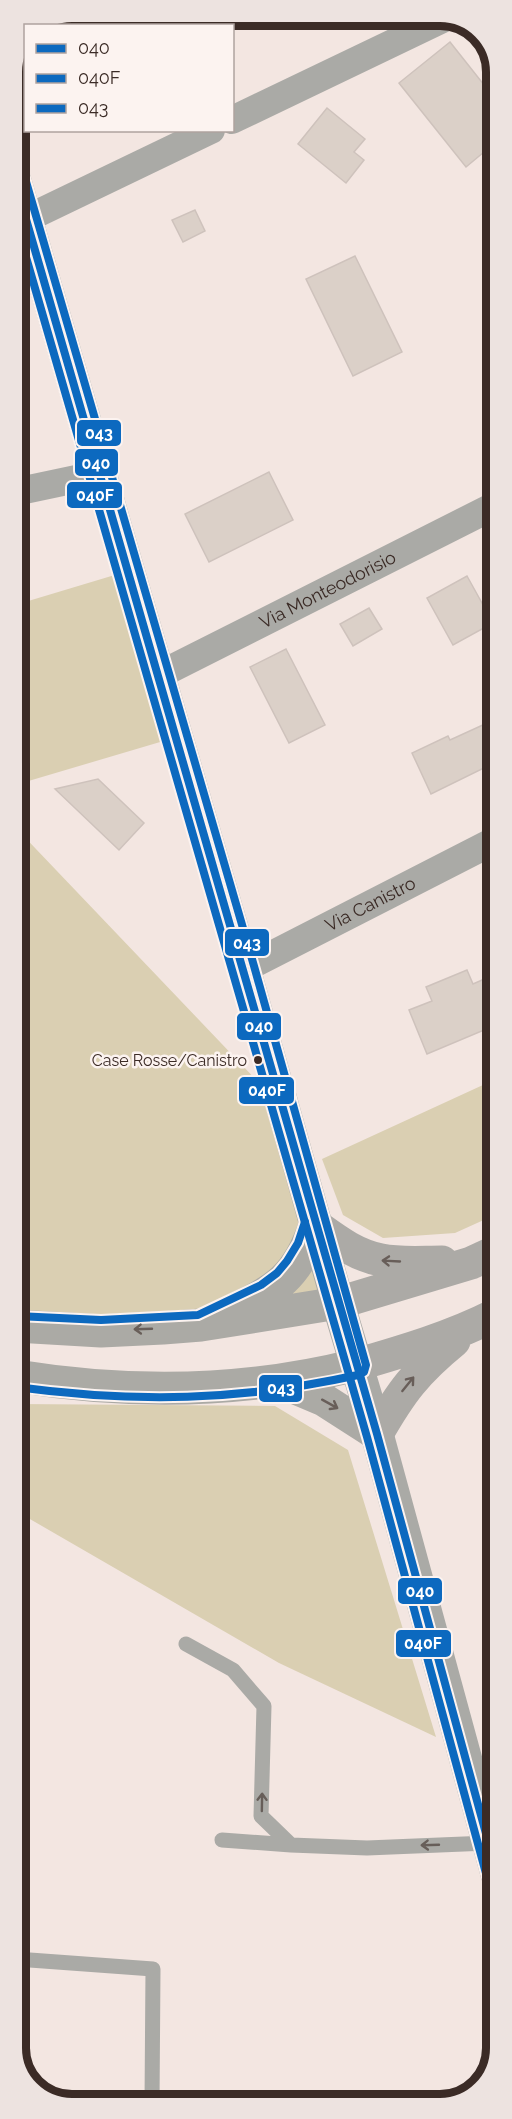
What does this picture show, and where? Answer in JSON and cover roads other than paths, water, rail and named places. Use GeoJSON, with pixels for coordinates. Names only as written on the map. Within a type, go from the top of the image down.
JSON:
{"type":"FeatureCollection","features":[{"type":"Feature","properties":{"kind":"highway"},"geometry":{"type":"LineString","coordinates":[[315,1225],[346,1247],[382,1261],[484,1257]]}},
{"type":"Feature","properties":{"kind":"highway"},"geometry":{"type":"LineString","coordinates":[[338,1304],[484,1257]]}},
{"type":"Feature","properties":{"kind":"highway"},"geometry":{"type":"LineString","coordinates":[[356,1365],[413,1348],[483,1321]]}},
{"type":"Feature","properties":{"kind":"highway"},"geometry":{"type":"LineString","coordinates":[[377,1434],[412,1378],[483,1321]]}},
{"type":"Feature","properties":{"kind":"main road"},"geometry":{"type":"LineString","coordinates":[[201,1325],[266,1294],[284,1281],[308,1247],[315,1225]]}},
{"type":"Feature","properties":{"kind":"main road"},"geometry":{"type":"LineString","coordinates":[[26,1326],[101,1330],[201,1325],[338,1304]]}},
{"type":"Feature","properties":{"kind":"main road"},"geometry":{"type":"LineString","coordinates":[[26,1377],[103,1385],[170,1388],[279,1381],[356,1365]]}},
{"type":"Feature","properties":{"kind":"main road"},"geometry":{"type":"LineString","coordinates":[[279,1381],[324,1400],[377,1434]]}},
{"type":"Feature","properties":{"kind":"street"},"geometry":{"type":"LineString","coordinates":[[234,119],[428,26]]}},
{"type":"Feature","properties":{"kind":"street"},"geometry":{"type":"LineString","coordinates":[[207,132],[26,219],[377,1434],[486,1836]]}},
{"type":"Feature","properties":{"kind":"street"},"geometry":{"type":"LineString","coordinates":[[26,490],[100,474]]}},
{"type":"Feature","properties":{"kind":"street","name":"Via Monteodorisio"},"geometry":{"type":"LineString","coordinates":[[159,675],[486,510]]}},
{"type":"Feature","properties":{"kind":"street","name":"Via Canistro"},"geometry":{"type":"LineString","coordinates":[[244,969],[486,845]]}},
{"type":"Feature","properties":{"kind":"lane"},"geometry":{"type":"LineString","coordinates":[[186,1644],[233,1670],[264,1706],[261,1816],[291,1845]]}},
{"type":"Feature","properties":{"kind":"lane"},"geometry":{"type":"LineString","coordinates":[[222,1840],[368,1848],[486,1843]]}},
{"type":"Feature","properties":{"kind":"lane"},"geometry":{"type":"LineString","coordinates":[[26,1960],[153,1969],[152,2093]]}},
{"type":"Feature","properties":{"kind":"place","name":"Case Rosse/Canistro"},"geometry":{"type":"Point","coordinates":[258,1060]}}]}
